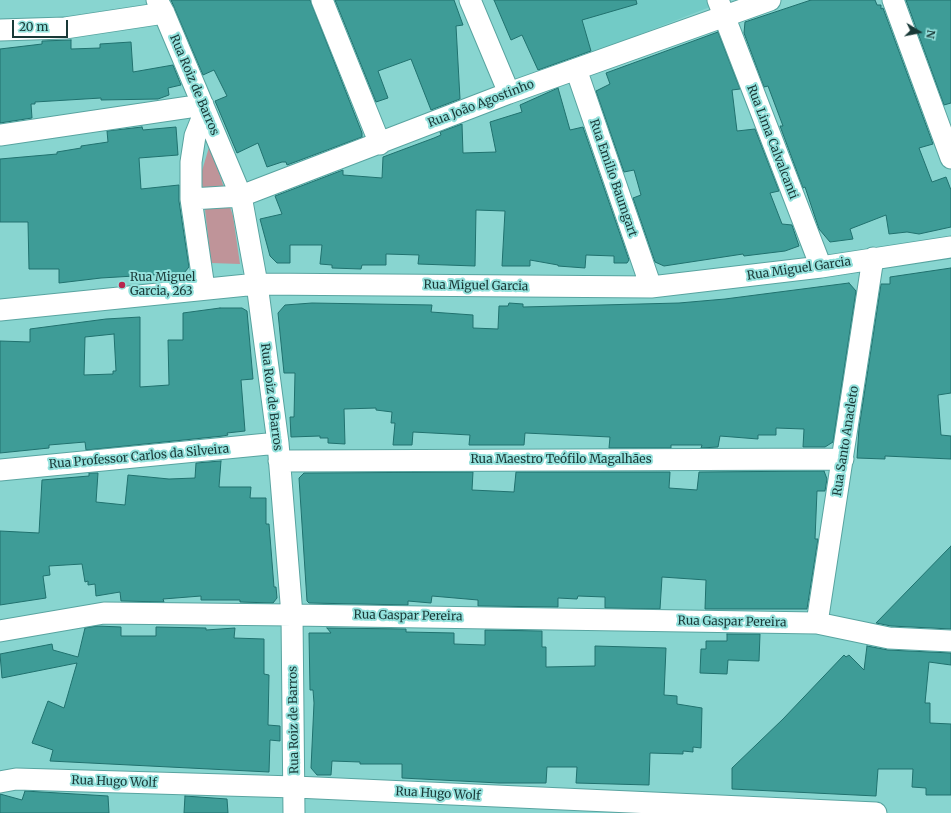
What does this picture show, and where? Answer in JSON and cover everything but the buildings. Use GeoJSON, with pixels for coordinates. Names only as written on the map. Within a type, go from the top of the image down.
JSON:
{"type":"FeatureCollection","features":[{"type":"Feature","properties":{"kind":"street"},"geometry":{"type":"LineString","coordinates":[[322,0],[380,144]]}},
{"type":"Feature","properties":{"kind":"street"},"geometry":{"type":"LineString","coordinates":[[470,0],[509,93]]}},
{"type":"Feature","properties":{"kind":"street","name":"Rua João Agostinho"},"geometry":{"type":"LineString","coordinates":[[191,198],[241,196],[380,144],[509,93],[576,69],[721,8],[770,0]]}},
{"type":"Feature","properties":{"kind":"street"},"geometry":{"type":"LineString","coordinates":[[893,0],[951,158]]}},
{"type":"Feature","properties":{"kind":"street"},"geometry":{"type":"LineString","coordinates":[[0,30],[65,28],[160,6]]}},
{"type":"Feature","properties":{"kind":"street","name":"Rua Roiz de Barros"},"geometry":{"type":"LineString","coordinates":[[160,6],[241,196],[256,284],[278,452],[292,615],[295,787],[294,813]]}},
{"type":"Feature","properties":{"kind":"street","name":"Rua Lima Calvalcanti"},"geometry":{"type":"LineString","coordinates":[[721,8],[821,267]]}},
{"type":"Feature","properties":{"kind":"street","name":"Rua Emilio Baumgart"},"geometry":{"type":"LineString","coordinates":[[576,69],[651,287]]}},
{"type":"Feature","properties":{"kind":"street"},"geometry":{"type":"LineString","coordinates":[[0,135],[204,108],[195,136],[191,162],[191,198],[204,288]]}},
{"type":"Feature","properties":{"kind":"street","name":"Rua Miguel Garcia"},"geometry":{"type":"LineString","coordinates":[[0,310],[204,288],[256,284],[651,287],[821,267],[951,247]]}},
{"type":"Feature","properties":{"kind":"street","name":"Rua Santo Anacleto"},"geometry":{"type":"LineString","coordinates":[[817,623],[873,258]]}},
{"type":"Feature","properties":{"kind":"street","name":"Rua Maestro Teófilo Magalhães"},"geometry":{"type":"LineString","coordinates":[[278,452],[843,459]]}},
{"type":"Feature","properties":{"kind":"street","name":"Rua Professor Carlos da Silveira"},"geometry":{"type":"LineString","coordinates":[[0,470],[278,452]]}},
{"type":"Feature","properties":{"kind":"street","name":"Rua Gaspar Pereira"},"geometry":{"type":"LineString","coordinates":[[0,631],[104,613],[817,623],[889,638],[951,641]]}},
{"type":"Feature","properties":{"kind":"street","name":"Rua Hugo Wolf"},"geometry":{"type":"LineString","coordinates":[[0,782],[16,779],[295,787],[876,813]]}},
{"type":"Feature","properties":{"kind":"shaded area"},"geometry":{"type":"Polygon","coordinates":[[[575,0],[712,0],[710,7],[592,53],[575,0]]]}},
{"type":"Feature","properties":{"kind":"shaded area"},"geometry":{"type":"Polygon","coordinates":[[[210,144],[233,216],[240,264],[211,263],[201,174],[210,144]]]}},
{"type":"Feature","properties":{"kind":"place","name":"Rua Miguel Garcia, 263"},"geometry":{"type":"Point","coordinates":[122,285]}}]}
